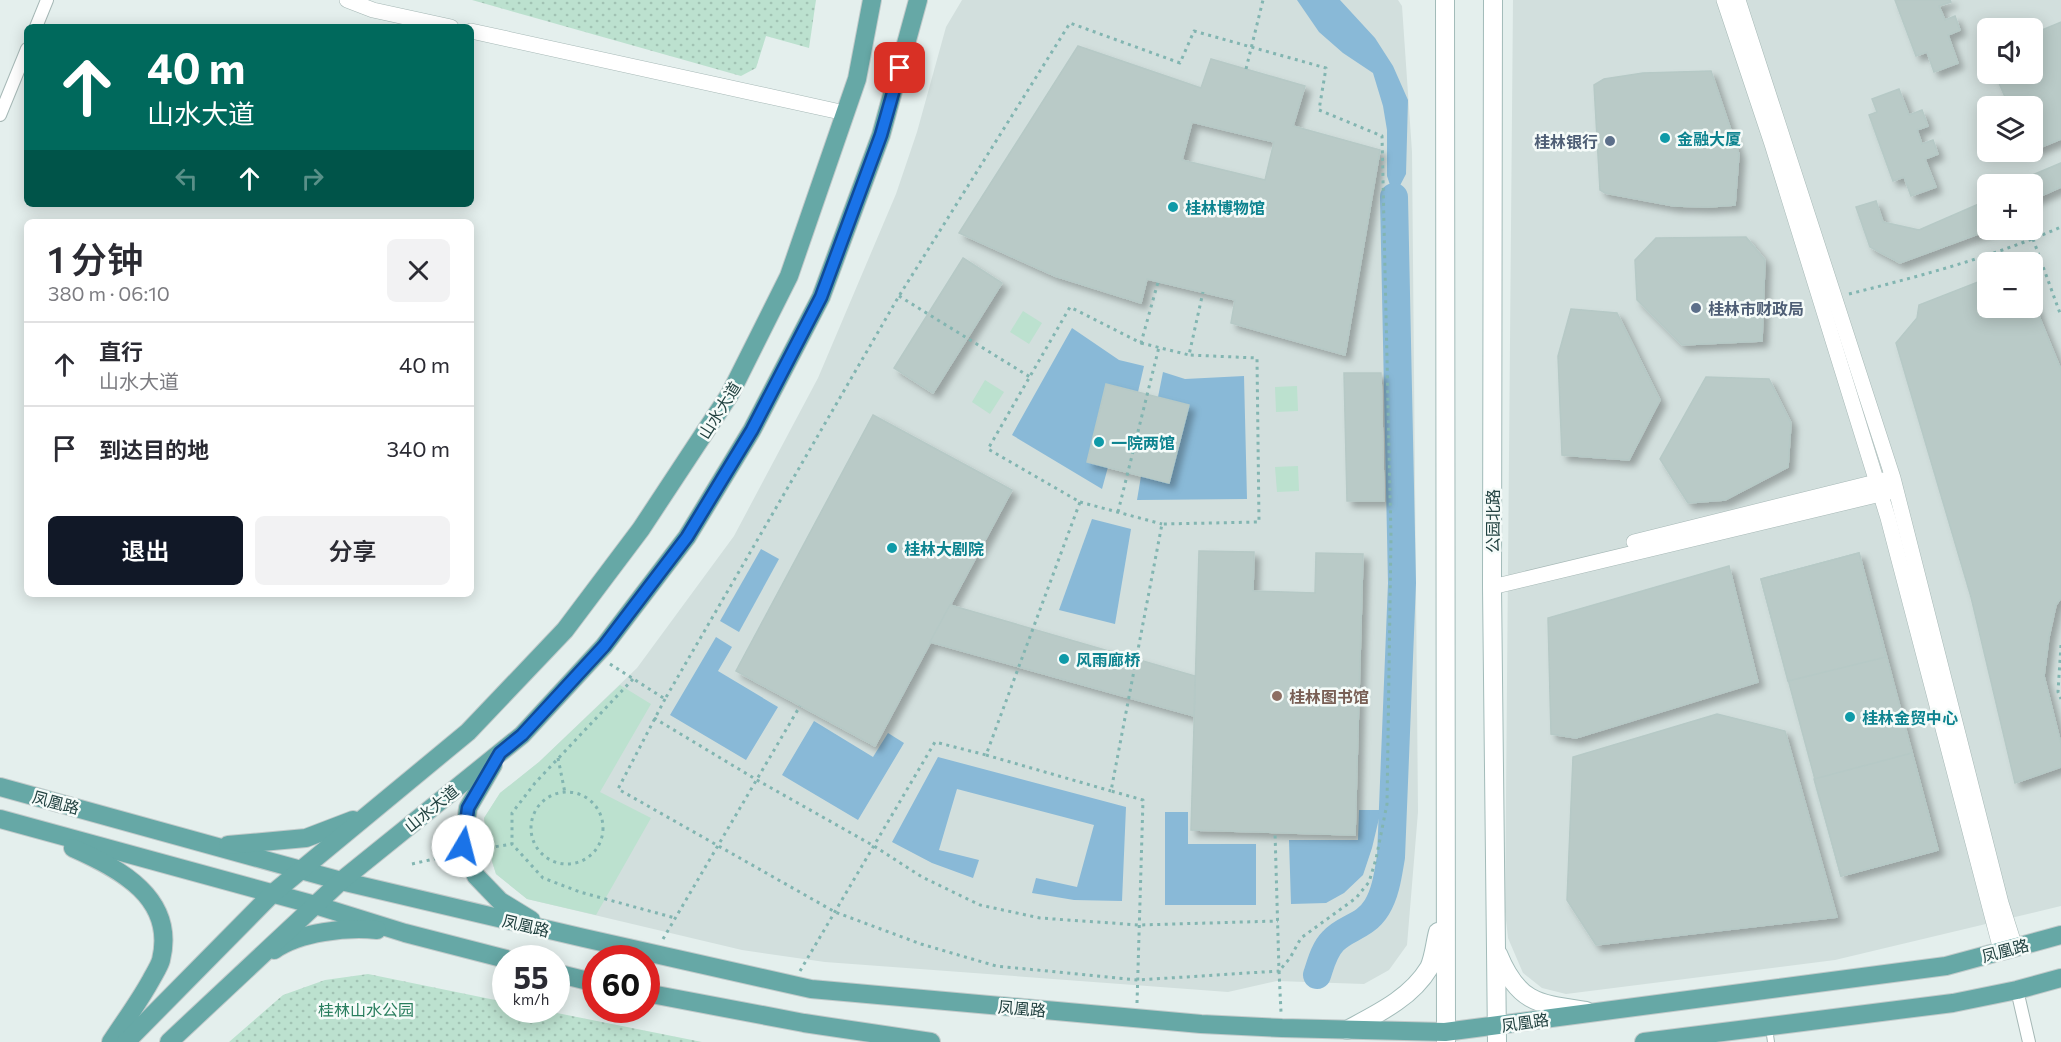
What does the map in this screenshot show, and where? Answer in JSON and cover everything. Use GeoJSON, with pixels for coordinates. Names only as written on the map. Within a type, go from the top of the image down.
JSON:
{"type":"FeatureCollection","features":[{"type":"Feature","properties":{"kind":"main road","name":"山水大道"},"geometry":{"type":"LineString","coordinates":[[126,1042],[272,894],[468,732],[565,630],[647,520],[730,394],[784,287],[857,79],[872,0]]}},
{"type":"Feature","properties":{"kind":"main road","name":"山水大道"},"geometry":{"type":"LineString","coordinates":[[169,1042],[341,881],[522,735],[596,655],[687,537],[752,430],[821,297],[881,135],[918,0]]}},
{"type":"Feature","properties":{"kind":"main road"},"geometry":{"type":"LineString","coordinates":[[1445,0],[1445,1037]]}},
{"type":"Feature","properties":{"kind":"main road","name":"公园北路"},"geometry":{"type":"LineString","coordinates":[[1493,0],[1492,582],[1496,1034]]}},
{"type":"Feature","properties":{"kind":"main road"},"geometry":{"type":"LineString","coordinates":[[500,753],[468,808],[463,846],[476,876],[500,901],[554,931]]}},
{"type":"Feature","properties":{"kind":"main road","name":"凤凰路"},"geometry":{"type":"LineString","coordinates":[[0,787],[341,881],[615,945]]}},
{"type":"Feature","properties":{"kind":"main road"},"geometry":{"type":"LineString","coordinates":[[190,839],[228,845],[306,838],[352,820],[390,796]]}},
{"type":"Feature","properties":{"kind":"main road","name":"凤凰路"},"geometry":{"type":"LineString","coordinates":[[0,819],[492,955]]}},
{"type":"Feature","properties":{"kind":"main road"},"geometry":{"type":"LineString","coordinates":[[31,828],[90,855],[135,883],[154,904],[160,919],[163,946],[161,962],[144,993],[111,1042]]}},
{"type":"Feature","properties":{"kind":"main road"},"geometry":{"type":"LineString","coordinates":[[1347,1030],[1408,993],[1430,967],[1445,901]]}},
{"type":"Feature","properties":{"kind":"main road"},"geometry":{"type":"LineString","coordinates":[[248,968],[280,946],[317,933],[363,929],[405,933]]}},
{"type":"Feature","properties":{"kind":"main road","name":"凤凰路"},"geometry":{"type":"LineString","coordinates":[[660,955],[811,989],[1137,1018],[1445,1037],[1496,1034],[1597,1012],[1946,966],[2061,935]]}},
{"type":"Feature","properties":{"kind":"main road"},"geometry":{"type":"LineString","coordinates":[[1495,947],[1506,973],[1528,998],[1550,1006],[1597,1012]]}},
{"type":"Feature","properties":{"kind":"main road"},"geometry":{"type":"LineString","coordinates":[[1644,1042],[1770,1034],[1953,1003],[2061,978]]}},
{"type":"Feature","properties":{"kind":"main road"},"geometry":{"type":"LineString","coordinates":[[660,996],[804,1023],[931,1042]]}},
{"type":"Feature","properties":{"kind":"street"},"geometry":{"type":"LineString","coordinates":[[37,24],[47,0]]}},
{"type":"Feature","properties":{"kind":"street"},"geometry":{"type":"LineString","coordinates":[[347,0],[373,10],[437,24]]}},
{"type":"Feature","properties":{"kind":"street"},"geometry":{"type":"LineString","coordinates":[[1724,0],[1772,144],[1879,488],[2008,949]]}},
{"type":"Feature","properties":{"kind":"street"},"geometry":{"type":"LineString","coordinates":[[1738,0],[1895,484],[2001,903],[2008,949]]}},
{"type":"Feature","properties":{"kind":"street"},"geometry":{"type":"LineString","coordinates":[[474,32],[845,114]]}},
{"type":"Feature","properties":{"kind":"street"},"geometry":{"type":"LineString","coordinates":[[0,115],[24,56]]}},
{"type":"Feature","properties":{"kind":"street"},"geometry":{"type":"LineString","coordinates":[[1492,582],[1895,484]]}},
{"type":"Feature","properties":{"kind":"street"},"geometry":{"type":"LineString","coordinates":[[2017,990],[2029,1042]]}},
{"type":"Feature","properties":{"kind":"path"},"geometry":{"type":"LineString","coordinates":[[1246,69],[1263,0]]}},
{"type":"Feature","properties":{"kind":"path"},"geometry":{"type":"LineString","coordinates":[[1070,23],[1180,63],[1194,31],[1252,46],[1326,68],[1319,110],[1382,136],[1391,537],[1387,804],[1376,859],[1368,882],[1356,898],[1301,938],[1290,958],[1279,971],[1138,980],[996,966],[921,944],[835,912],[618,789],[654,718],[899,296],[1070,23]]}},
{"type":"Feature","properties":{"kind":"path"},"geometry":{"type":"LineString","coordinates":[[2043,235],[2061,227]]}},
{"type":"Feature","properties":{"kind":"path"},"geometry":{"type":"LineString","coordinates":[[1834,298],[1950,267],[2030,240]]}},
{"type":"Feature","properties":{"kind":"path"},"geometry":{"type":"LineString","coordinates":[[2033,240],[2061,316]]}},
{"type":"Feature","properties":{"kind":"path"},"geometry":{"type":"LineString","coordinates":[[1141,343],[1158,282]]}},
{"type":"Feature","properties":{"kind":"path"},"geometry":{"type":"LineString","coordinates":[[1189,355],[1203,292]]}},
{"type":"Feature","properties":{"kind":"path"},"geometry":{"type":"LineString","coordinates":[[899,296],[1030,377]]}},
{"type":"Feature","properties":{"kind":"path"},"geometry":{"type":"LineString","coordinates":[[1070,308],[1141,343],[1189,355],[1257,358],[1259,522],[1162,524],[1080,502],[988,449],[1070,308]]}},
{"type":"Feature","properties":{"kind":"path"},"geometry":{"type":"LineString","coordinates":[[1118,512],[1159,348]]}},
{"type":"Feature","properties":{"kind":"path"},"geometry":{"type":"LineString","coordinates":[[986,755],[1080,502]]}},
{"type":"Feature","properties":{"kind":"path"},"geometry":{"type":"LineString","coordinates":[[1111,791],[1162,524]]}},
{"type":"Feature","properties":{"kind":"path"},"geometry":{"type":"LineString","coordinates":[[2061,645],[2058,692],[2061,699]]}},
{"type":"Feature","properties":{"kind":"path"},"geometry":{"type":"LineString","coordinates":[[596,655],[665,699]]}},
{"type":"Feature","properties":{"kind":"path"},"geometry":{"type":"LineString","coordinates":[[633,679],[534,783],[512,813],[512,844],[543,878],[580,892],[675,918]]}},
{"type":"Feature","properties":{"kind":"path"},"geometry":{"type":"LineString","coordinates":[[659,945],[800,706]]}},
{"type":"Feature","properties":{"kind":"path"},"geometry":{"type":"LineString","coordinates":[[654,718],[874,846],[922,877],[980,905],[1040,918],[1139,925],[1278,921]]}},
{"type":"Feature","properties":{"kind":"path"},"geometry":{"type":"LineString","coordinates":[[792,985],[935,742],[1143,800],[1137,1018]]}},
{"type":"Feature","properties":{"kind":"path"},"geometry":{"type":"LineString","coordinates":[[558,758],[565,793]]}},
{"type":"Feature","properties":{"kind":"path"},"geometry":{"type":"LineString","coordinates":[[565,793],[582,795],[592,802],[603,823],[598,846],[591,855],[570,864],[558,863],[539,850],[533,840],[531,828],[533,817],[539,806],[548,798],[565,793]]}},
{"type":"Feature","properties":{"kind":"path"},"geometry":{"type":"LineString","coordinates":[[1275,832],[1282,1028]]}},
{"type":"Feature","properties":{"kind":"shaded area","name":"一院两馆"},"geometry":{"type":"Polygon","coordinates":[[[962,0],[1398,0],[1402,6],[1412,152],[1418,812],[1407,945],[1389,970],[1364,984],[1277,981],[1228,992],[825,962],[742,950],[527,899],[496,874],[488,849],[484,818],[500,793],[539,762],[637,668],[734,536],[818,378],[896,194],[917,132],[946,27],[962,0]]]}},
{"type":"Feature","properties":{"kind":"shaded area"},"geometry":{"type":"Polygon","coordinates":[[[1513,0],[2061,0],[2061,906],[1835,960],[1566,994],[1542,988],[1523,973],[1508,938],[1505,911],[1513,0]]]}},
{"type":"Feature","properties":{"kind":"green space"},"geometry":{"type":"Polygon","coordinates":[[[472,0],[816,0],[809,48],[766,36],[756,68],[741,76],[472,0]]]}},
{"type":"Feature","properties":{"kind":"green space"},"geometry":{"type":"Polygon","coordinates":[[[1023,311],[1042,323],[1029,344],[1010,332],[1023,311]]]}},
{"type":"Feature","properties":{"kind":"green space"},"geometry":{"type":"Polygon","coordinates":[[[985,380],[1004,392],[990,414],[972,402],[985,380]]]}},
{"type":"Feature","properties":{"kind":"green space"},"geometry":{"type":"Polygon","coordinates":[[[1297,386],[1298,411],[1276,412],[1275,387],[1297,386]]]}},
{"type":"Feature","properties":{"kind":"green space"},"geometry":{"type":"Polygon","coordinates":[[[1298,466],[1299,491],[1277,492],[1275,467],[1298,466]]]}},
{"type":"Feature","properties":{"kind":"green space"},"geometry":{"type":"Polygon","coordinates":[[[620,685],[651,704],[600,792],[651,818],[596,915],[527,899],[496,874],[488,849],[484,818],[500,793],[539,762],[620,685]]]}},
{"type":"Feature","properties":{"kind":"green space","name":"桂林山水公园"},"geometry":{"type":"Polygon","coordinates":[[[368,974],[492,999],[492,1023],[570,1023],[570,1016],[582,1018],[582,1023],[607,1023],[702,1042],[229,1042],[283,995],[325,980],[368,974]]]}},
{"type":"Feature","properties":{"kind":"water"},"geometry":{"type":"Polygon","coordinates":[[[1297,0],[1340,0],[1375,38],[1393,66],[1408,100],[1406,174],[1394,197],[1387,176],[1387,130],[1383,106],[1373,73],[1343,53],[1319,32],[1297,0]]]}},
{"type":"Feature","properties":{"kind":"water"},"geometry":{"type":"Polygon","coordinates":[[[1072,328],[1119,360],[1144,366],[1138,392],[1106,384],[1087,462],[1108,467],[1102,489],[1012,435],[1072,328]]]}},
{"type":"Feature","properties":{"kind":"water"},"geometry":{"type":"Polygon","coordinates":[[[1163,372],[1185,379],[1244,376],[1247,499],[1137,500],[1141,476],[1169,483],[1189,405],[1158,397],[1163,372]]]}},
{"type":"Feature","properties":{"kind":"water"},"geometry":{"type":"Polygon","coordinates":[[[1092,519],[1131,529],[1115,624],[1059,610],[1092,519]]]}},
{"type":"Feature","properties":{"kind":"water"},"geometry":{"type":"Polygon","coordinates":[[[761,549],[779,559],[739,632],[720,621],[761,549]]]}},
{"type":"Feature","properties":{"kind":"water"},"geometry":{"type":"Polygon","coordinates":[[[716,637],[732,647],[718,671],[778,707],[746,760],[670,715],[716,637]]]}},
{"type":"Feature","properties":{"kind":"water"},"geometry":{"type":"Polygon","coordinates":[[[814,721],[873,757],[888,733],[904,743],[858,820],[782,775],[814,721]]]}},
{"type":"Feature","properties":{"kind":"water"},"geometry":{"type":"Polygon","coordinates":[[[938,757],[1126,807],[1122,901],[1074,900],[1032,893],[1036,878],[1077,887],[1094,825],[957,789],[939,850],[979,860],[973,878],[932,863],[892,842],[938,757]]]}},
{"type":"Feature","properties":{"kind":"water"},"geometry":{"type":"Polygon","coordinates":[[[1359,810],[1381,810],[1363,875],[1344,893],[1326,903],[1291,904],[1289,840],[1358,840],[1359,810]]]}},
{"type":"Feature","properties":{"kind":"water"},"geometry":{"type":"Polygon","coordinates":[[[1165,812],[1188,812],[1188,844],[1256,844],[1256,905],[1165,905],[1165,812]]]}},
{"type":"Feature","properties":{"kind":"building"},"geometry":{"type":"Polygon","coordinates":[[[1895,0],[1950,0],[1951,2],[1939,6],[1945,20],[1955,16],[1960,30],[1948,35],[1958,63],[1934,72],[1927,52],[1916,56],[1895,0]]]}},
{"type":"Feature","properties":{"kind":"building"},"geometry":{"type":"Polygon","coordinates":[[[2061,22],[2061,139],[2043,146],[2043,96],[2005,96],[1999,84],[2043,84],[2043,29],[2061,22]]]}},
{"type":"Feature","properties":{"kind":"building","name":"桂林博物馆"},"geometry":{"type":"Polygon","coordinates":[[[1078,46],[1201,88],[1211,59],[1305,86],[1293,126],[1380,150],[1345,355],[1231,323],[1235,300],[1147,279],[1141,303],[1055,276],[959,233],[1078,46]],[[1192,122],[1182,160],[1265,180],[1274,142],[1192,122]]]}},
{"type":"Feature","properties":{"kind":"building","name":"金融大厦"},"geometry":{"type":"Polygon","coordinates":[[[1711,71],[1739,154],[1735,205],[1674,206],[1605,193],[1600,190],[1594,85],[1604,79],[1643,73],[1711,71]]]}},
{"type":"Feature","properties":{"kind":"building"},"geometry":{"type":"Polygon","coordinates":[[[1899,89],[1909,115],[1922,110],[1928,126],[1917,130],[1922,144],[1933,140],[1938,154],[1925,159],[1936,187],[1911,196],[1904,177],[1893,181],[1869,115],[1877,112],[1872,99],[1899,89]]]}},
{"type":"Feature","properties":{"kind":"building"},"geometry":{"type":"Polygon","coordinates":[[[2061,163],[2061,187],[2043,195],[2043,174],[2035,174],[2061,163]]]}},
{"type":"Feature","properties":{"kind":"building"},"geometry":{"type":"Polygon","coordinates":[[[1876,201],[1883,222],[1919,230],[1977,205],[1977,234],[1900,263],[1870,247],[1856,207],[1876,201]]]}},
{"type":"Feature","properties":{"kind":"building"},"geometry":{"type":"Polygon","coordinates":[[[1746,237],[1765,260],[1762,341],[1682,345],[1637,300],[1635,260],[1656,238],[1746,237]]]}},
{"type":"Feature","properties":{"kind":"building"},"geometry":{"type":"Polygon","coordinates":[[[963,258],[1002,283],[933,393],[894,368],[963,258]]]}},
{"type":"Feature","properties":{"kind":"building"},"geometry":{"type":"Polygon","coordinates":[[[1977,282],[1977,318],[2040,318],[2061,370],[2061,598],[2056,605],[2049,637],[2044,676],[2061,744],[2061,767],[2015,783],[1971,597],[1896,343],[1917,318],[1919,305],[1977,282]]]}},
{"type":"Feature","properties":{"kind":"building"},"geometry":{"type":"Polygon","coordinates":[[[1571,309],[1617,313],[1660,400],[1629,460],[1562,455],[1558,356],[1571,309]]]}},
{"type":"Feature","properties":{"kind":"building"},"geometry":{"type":"Polygon","coordinates":[[[1344,373],[1381,373],[1384,501],[1347,501],[1344,373]]]}},
{"type":"Feature","properties":{"kind":"building"},"geometry":{"type":"Polygon","coordinates":[[[1706,377],[1769,379],[1791,423],[1788,467],[1725,500],[1688,503],[1660,459],[1706,377]]]}},
{"type":"Feature","properties":{"kind":"building"},"geometry":{"type":"Polygon","coordinates":[[[1106,384],[1189,405],[1169,483],[1087,462],[1106,384]]]}},
{"type":"Feature","properties":{"kind":"building","name":"桂林大剧院"},"geometry":{"type":"Polygon","coordinates":[[[873,415],[1012,490],[875,746],[736,671],[873,415]]]}},
{"type":"Feature","properties":{"kind":"building","name":"桂林图书馆"},"geometry":{"type":"Polygon","coordinates":[[[1199,551],[1254,552],[1253,591],[1315,593],[1316,553],[1363,554],[1355,835],[1191,830],[1199,551]]]}},
{"type":"Feature","properties":{"kind":"building","name":"桂林金贸中心"},"geometry":{"type":"Polygon","coordinates":[[[1859,553],[1938,850],[1841,876],[1761,579],[1859,553]]]}},
{"type":"Feature","properties":{"kind":"building"},"geometry":{"type":"Polygon","coordinates":[[[1859,553],[1886,657],[1788,681],[1761,579],[1859,553]]]}},
{"type":"Feature","properties":{"kind":"building"},"geometry":{"type":"Polygon","coordinates":[[[1729,566],[1758,682],[1576,738],[1551,734],[1548,618],[1729,566]]]}},
{"type":"Feature","properties":{"kind":"building","name":"风雨廊桥"},"geometry":{"type":"Polygon","coordinates":[[[950,605],[1195,676],[1194,716],[930,642],[950,605]]]}},
{"type":"Feature","properties":{"kind":"building"},"geometry":{"type":"Polygon","coordinates":[[[1717,714],[1785,731],[1837,917],[1596,945],[1567,900],[1573,757],[1717,714]]]}},
{"type":"Feature","properties":{"kind":"building"},"geometry":{"type":"Polygon","coordinates":[[[1912,753],[1938,850],[1841,876],[1814,779],[1912,753]]]}},
{"type":"Feature","properties":{"kind":"waterway"},"geometry":{"type":"LineString","coordinates":[[1317,975],[1325,953],[1333,941],[1367,919],[1377,907],[1385,889],[1391,857],[1402,583],[1394,197]]}},
{"type":"Feature","properties":{"kind":"place","name":"金融大厦"},"geometry":{"type":"Point","coordinates":[1665,138]}},
{"type":"Feature","properties":{"kind":"place","name":"桂林银行"},"geometry":{"type":"Point","coordinates":[1610,141]}},
{"type":"Feature","properties":{"kind":"place","name":"桂林博物馆"},"geometry":{"type":"Point","coordinates":[1173,207]}},
{"type":"Feature","properties":{"kind":"place","name":"桂林市财政局"},"geometry":{"type":"Point","coordinates":[1696,308]}},
{"type":"Feature","properties":{"kind":"place","name":"一院两馆"},"geometry":{"type":"Point","coordinates":[1099,442]}},
{"type":"Feature","properties":{"kind":"place","name":"桂林大剧院"},"geometry":{"type":"Point","coordinates":[892,548]}},
{"type":"Feature","properties":{"kind":"place","name":"风雨廊桥"},"geometry":{"type":"Point","coordinates":[1064,659]}},
{"type":"Feature","properties":{"kind":"place","name":"桂林图书馆"},"geometry":{"type":"Point","coordinates":[1277,696]}},
{"type":"Feature","properties":{"kind":"place","name":"桂林金贸中心"},"geometry":{"type":"Point","coordinates":[1850,717]}},
{"type":"Feature","properties":{"kind":"route"},"geometry":{"type":"LineString","coordinates":[[463,846],[468,808],[500,753],[522,735],[604,646],[687,537],[752,430],[821,297],[881,135],[900,68]]}}]}
